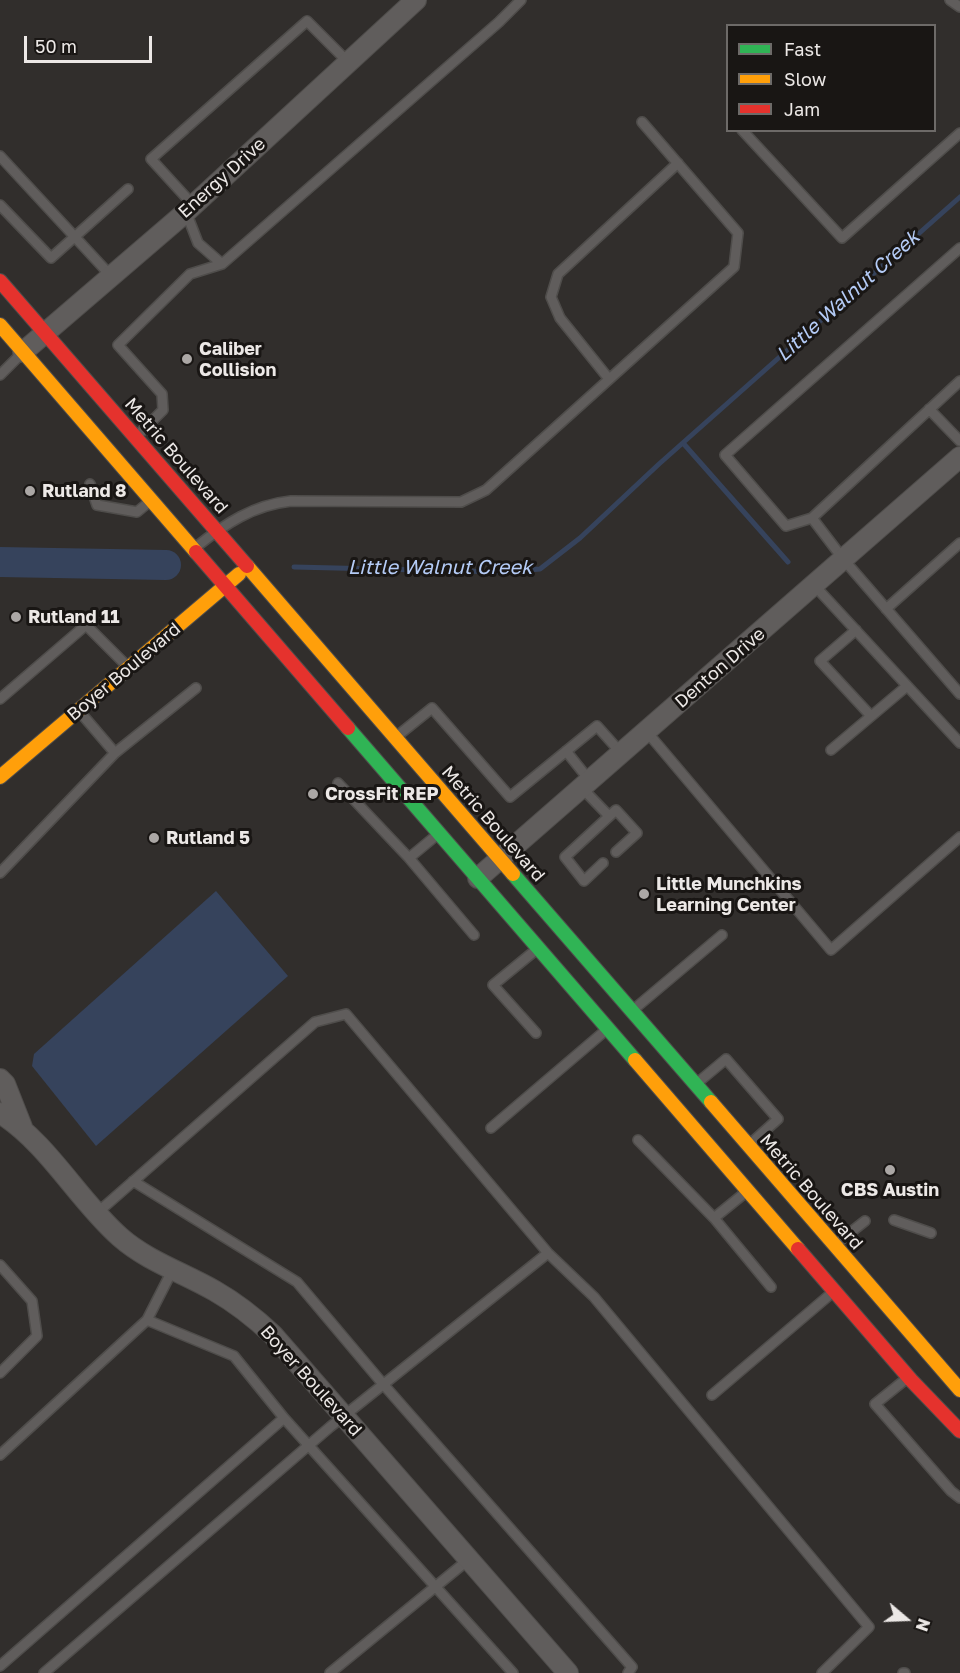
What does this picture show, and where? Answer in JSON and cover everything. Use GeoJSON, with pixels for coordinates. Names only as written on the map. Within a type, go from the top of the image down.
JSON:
{"type":"FeatureCollection","features":[{"type":"Feature","properties":{"kind":"main road","name":"Metric Boulevard"},"geometry":{"type":"LineString","coordinates":[[0,281],[960,1390]]}},
{"type":"Feature","properties":{"kind":"main road"},"geometry":{"type":"LineString","coordinates":[[0,325],[908,1377],[960,1431]]}},
{"type":"Feature","properties":{"kind":"main road","name":"Boyer Boulevard"},"geometry":{"type":"LineString","coordinates":[[0,777],[247,567]]}},
{"type":"Feature","properties":{"kind":"street","name":"Energy Drive"},"geometry":{"type":"LineString","coordinates":[[23,352],[190,208],[416,0]]}},
{"type":"Feature","properties":{"kind":"street","name":"Denton Drive"},"geometry":{"type":"LineString","coordinates":[[478,878],[960,457]]}},
{"type":"Feature","properties":{"kind":"street","name":"Boyer Boulevard"},"geometry":{"type":"LineString","coordinates":[[0,1079],[5,1084],[22,1127]]}},
{"type":"Feature","properties":{"kind":"street","name":"Boyer Boulevard"},"geometry":{"type":"LineString","coordinates":[[0,1113],[22,1127],[120,1238],[216,1291],[249,1313],[273,1335],[568,1673]]}},
{"type":"Feature","properties":{"kind":"lane"},"geometry":{"type":"LineString","coordinates":[[136,436],[163,410],[162,394],[118,345],[190,274],[222,264],[499,22],[521,0]]}},
{"type":"Feature","properties":{"kind":"lane"},"geometry":{"type":"LineString","coordinates":[[950,0],[960,7]]}},
{"type":"Feature","properties":{"kind":"lane"},"geometry":{"type":"LineString","coordinates":[[222,264],[198,243],[190,208],[151,159],[307,21],[348,62]]}},
{"type":"Feature","properties":{"kind":"lane"},"geometry":{"type":"LineString","coordinates":[[194,549],[216,531],[250,511],[269,503],[291,501],[460,502],[486,490],[734,267],[738,233],[642,122]]}},
{"type":"Feature","properties":{"kind":"lane"},"geometry":{"type":"LineString","coordinates":[[744,132],[842,238],[960,133]]}},
{"type":"Feature","properties":{"kind":"lane"},"geometry":{"type":"LineString","coordinates":[[0,156],[111,276]]}},
{"type":"Feature","properties":{"kind":"lane"},"geometry":{"type":"LineString","coordinates":[[609,380],[560,318],[551,297],[558,274],[678,163]]}},
{"type":"Feature","properties":{"kind":"lane"},"geometry":{"type":"LineString","coordinates":[[0,205],[51,258],[128,189]]}},
{"type":"Feature","properties":{"kind":"lane"},"geometry":{"type":"LineString","coordinates":[[960,248],[725,455],[786,526],[812,518],[960,381]]}},
{"type":"Feature","properties":{"kind":"lane"},"geometry":{"type":"LineString","coordinates":[[0,375],[23,352]]}},
{"type":"Feature","properties":{"kind":"lane"},"geometry":{"type":"LineString","coordinates":[[929,409],[960,441]]}},
{"type":"Feature","properties":{"kind":"lane"},"geometry":{"type":"LineString","coordinates":[[90,484],[97,505],[137,512],[151,499]]}},
{"type":"Feature","properties":{"kind":"lane"},"geometry":{"type":"LineString","coordinates":[[812,518],[844,560],[960,694]]}},
{"type":"Feature","properties":{"kind":"lane"},"geometry":{"type":"LineString","coordinates":[[886,609],[960,543]]}},
{"type":"Feature","properties":{"kind":"lane"},"geometry":{"type":"LineString","coordinates":[[814,585],[960,743]]}},
{"type":"Feature","properties":{"kind":"lane"},"geometry":{"type":"LineString","coordinates":[[0,699],[86,625],[129,668]]}},
{"type":"Feature","properties":{"kind":"lane"},"geometry":{"type":"LineString","coordinates":[[856,630],[820,661],[871,716]]}},
{"type":"Feature","properties":{"kind":"lane"},"geometry":{"type":"LineString","coordinates":[[831,750],[907,686]]}},
{"type":"Feature","properties":{"kind":"lane"},"geometry":{"type":"LineString","coordinates":[[0,873],[115,753],[196,688]]}},
{"type":"Feature","properties":{"kind":"lane"},"geometry":{"type":"LineString","coordinates":[[395,738],[432,708],[510,797],[597,726],[622,754]]}},
{"type":"Feature","properties":{"kind":"lane"},"geometry":{"type":"LineString","coordinates":[[79,710],[115,753]]}},
{"type":"Feature","properties":{"kind":"lane"},"geometry":{"type":"LineString","coordinates":[[646,732],[831,950],[960,837]]}},
{"type":"Feature","properties":{"kind":"lane"},"geometry":{"type":"LineString","coordinates":[[566,751],[609,816]]}},
{"type":"Feature","properties":{"kind":"lane"},"geometry":{"type":"LineString","coordinates":[[338,783],[409,858],[474,935]]}},
{"type":"Feature","properties":{"kind":"lane"},"geometry":{"type":"LineString","coordinates":[[603,863],[584,881],[565,857],[616,810],[636,833],[616,852]]}},
{"type":"Feature","properties":{"kind":"lane"},"geometry":{"type":"LineString","coordinates":[[409,858],[439,832]]}},
{"type":"Feature","properties":{"kind":"lane"},"geometry":{"type":"LineString","coordinates":[[631,1011],[722,935]]}},
{"type":"Feature","properties":{"kind":"lane"},"geometry":{"type":"LineString","coordinates":[[536,1033],[493,985],[539,948]]}},
{"type":"Feature","properties":{"kind":"lane"},"geometry":{"type":"LineString","coordinates":[[97,1213],[315,1022],[346,1014],[548,1253],[594,1297],[869,1627],[822,1673]]}},
{"type":"Feature","properties":{"kind":"lane"},"geometry":{"type":"LineString","coordinates":[[491,1128],[608,1029]]}},
{"type":"Feature","properties":{"kind":"lane"},"geometry":{"type":"LineString","coordinates":[[694,1085],[726,1059],[778,1119],[747,1146]]}},
{"type":"Feature","properties":{"kind":"lane"},"geometry":{"type":"LineString","coordinates":[[638,1140],[714,1218],[771,1287]]}},
{"type":"Feature","properties":{"kind":"lane"},"geometry":{"type":"LineString","coordinates":[[133,1181],[170,1206],[297,1282],[383,1384],[632,1667],[628,1673]]}},
{"type":"Feature","properties":{"kind":"lane"},"geometry":{"type":"LineString","coordinates":[[714,1218],[748,1191]]}},
{"type":"Feature","properties":{"kind":"lane"},"geometry":{"type":"LineString","coordinates":[[894,1220],[931,1233]]}},
{"type":"Feature","properties":{"kind":"lane"},"geometry":{"type":"LineString","coordinates":[[833,1246],[865,1221]]}},
{"type":"Feature","properties":{"kind":"lane"},"geometry":{"type":"LineString","coordinates":[[44,1673],[308,1445],[548,1253]]}},
{"type":"Feature","properties":{"kind":"lane"},"geometry":{"type":"LineString","coordinates":[[0,1265],[32,1301],[37,1336],[0,1373]]}},
{"type":"Feature","properties":{"kind":"lane"},"geometry":{"type":"LineString","coordinates":[[0,1455],[147,1320],[173,1269]]}},
{"type":"Feature","properties":{"kind":"lane"},"geometry":{"type":"LineString","coordinates":[[712,1395],[835,1291]]}},
{"type":"Feature","properties":{"kind":"lane"},"geometry":{"type":"LineString","coordinates":[[147,1320],[234,1356],[284,1418],[513,1673]]}},
{"type":"Feature","properties":{"kind":"lane"},"geometry":{"type":"LineString","coordinates":[[908,1377],[875,1404],[951,1491],[960,1498]]}},
{"type":"Feature","properties":{"kind":"lane"},"geometry":{"type":"LineString","coordinates":[[0,1666],[284,1418]]}},
{"type":"Feature","properties":{"kind":"lane"},"geometry":{"type":"LineString","coordinates":[[330,1673],[468,1560]]}},
{"type":"Feature","properties":{"kind":"water"},"geometry":{"type":"Polygon","coordinates":[[[216,891],[288,976],[96,1146],[32,1066],[34,1054],[216,891]]]}},
{"type":"Feature","properties":{"kind":"waterway","name":"Little Walnut Creek"},"geometry":{"type":"LineString","coordinates":[[294,567],[504,572],[540,569],[580,538],[659,464],[960,197]]}},
{"type":"Feature","properties":{"kind":"waterway","name":"Little Walnut Creek"},"geometry":{"type":"LineString","coordinates":[[683,443],[788,562]]}},
{"type":"Feature","properties":{"kind":"waterway","name":"Little Walnut Creek"},"geometry":{"type":"LineString","coordinates":[[0,562],[166,565]]}},
{"type":"Feature","properties":{"kind":"traffic: fast"},"geometry":{"type":"LineString","coordinates":[[348,728],[635,1060]]}},
{"type":"Feature","properties":{"kind":"traffic: fast"},"geometry":{"type":"LineString","coordinates":[[513,874],[711,1102]]}},
{"type":"Feature","properties":{"kind":"traffic: slow"},"geometry":{"type":"LineString","coordinates":[[0,325],[196,552]]}},
{"type":"Feature","properties":{"kind":"traffic: slow"},"geometry":{"type":"LineString","coordinates":[[247,566],[513,874]]}},
{"type":"Feature","properties":{"kind":"traffic: slow"},"geometry":{"type":"LineString","coordinates":[[0,777],[239,574]]}},
{"type":"Feature","properties":{"kind":"traffic: slow"},"geometry":{"type":"LineString","coordinates":[[635,1060],[798,1249]]}},
{"type":"Feature","properties":{"kind":"traffic: slow"},"geometry":{"type":"LineString","coordinates":[[711,1102],[960,1390]]}},
{"type":"Feature","properties":{"kind":"traffic: jam"},"geometry":{"type":"LineString","coordinates":[[0,281],[247,566]]}},
{"type":"Feature","properties":{"kind":"traffic: jam"},"geometry":{"type":"LineString","coordinates":[[196,552],[348,728]]}},
{"type":"Feature","properties":{"kind":"traffic: jam"},"geometry":{"type":"LineString","coordinates":[[798,1249],[911,1380],[960,1431]]}},
{"type":"Feature","properties":{"kind":"place","name":"Caliber Collision"},"geometry":{"type":"Point","coordinates":[187,359]}},
{"type":"Feature","properties":{"kind":"place","name":"Rutland 8"},"geometry":{"type":"Point","coordinates":[30,491]}},
{"type":"Feature","properties":{"kind":"place","name":"Rutland 11"},"geometry":{"type":"Point","coordinates":[16,617]}},
{"type":"Feature","properties":{"kind":"place","name":"CrossFit REP"},"geometry":{"type":"Point","coordinates":[313,794]}},
{"type":"Feature","properties":{"kind":"place","name":"Rutland 5"},"geometry":{"type":"Point","coordinates":[154,838]}},
{"type":"Feature","properties":{"kind":"place","name":"Little Munchkins Learning Center"},"geometry":{"type":"Point","coordinates":[644,894]}},
{"type":"Feature","properties":{"kind":"place","name":"CBS Austin"},"geometry":{"type":"Point","coordinates":[890,1170]}}]}
